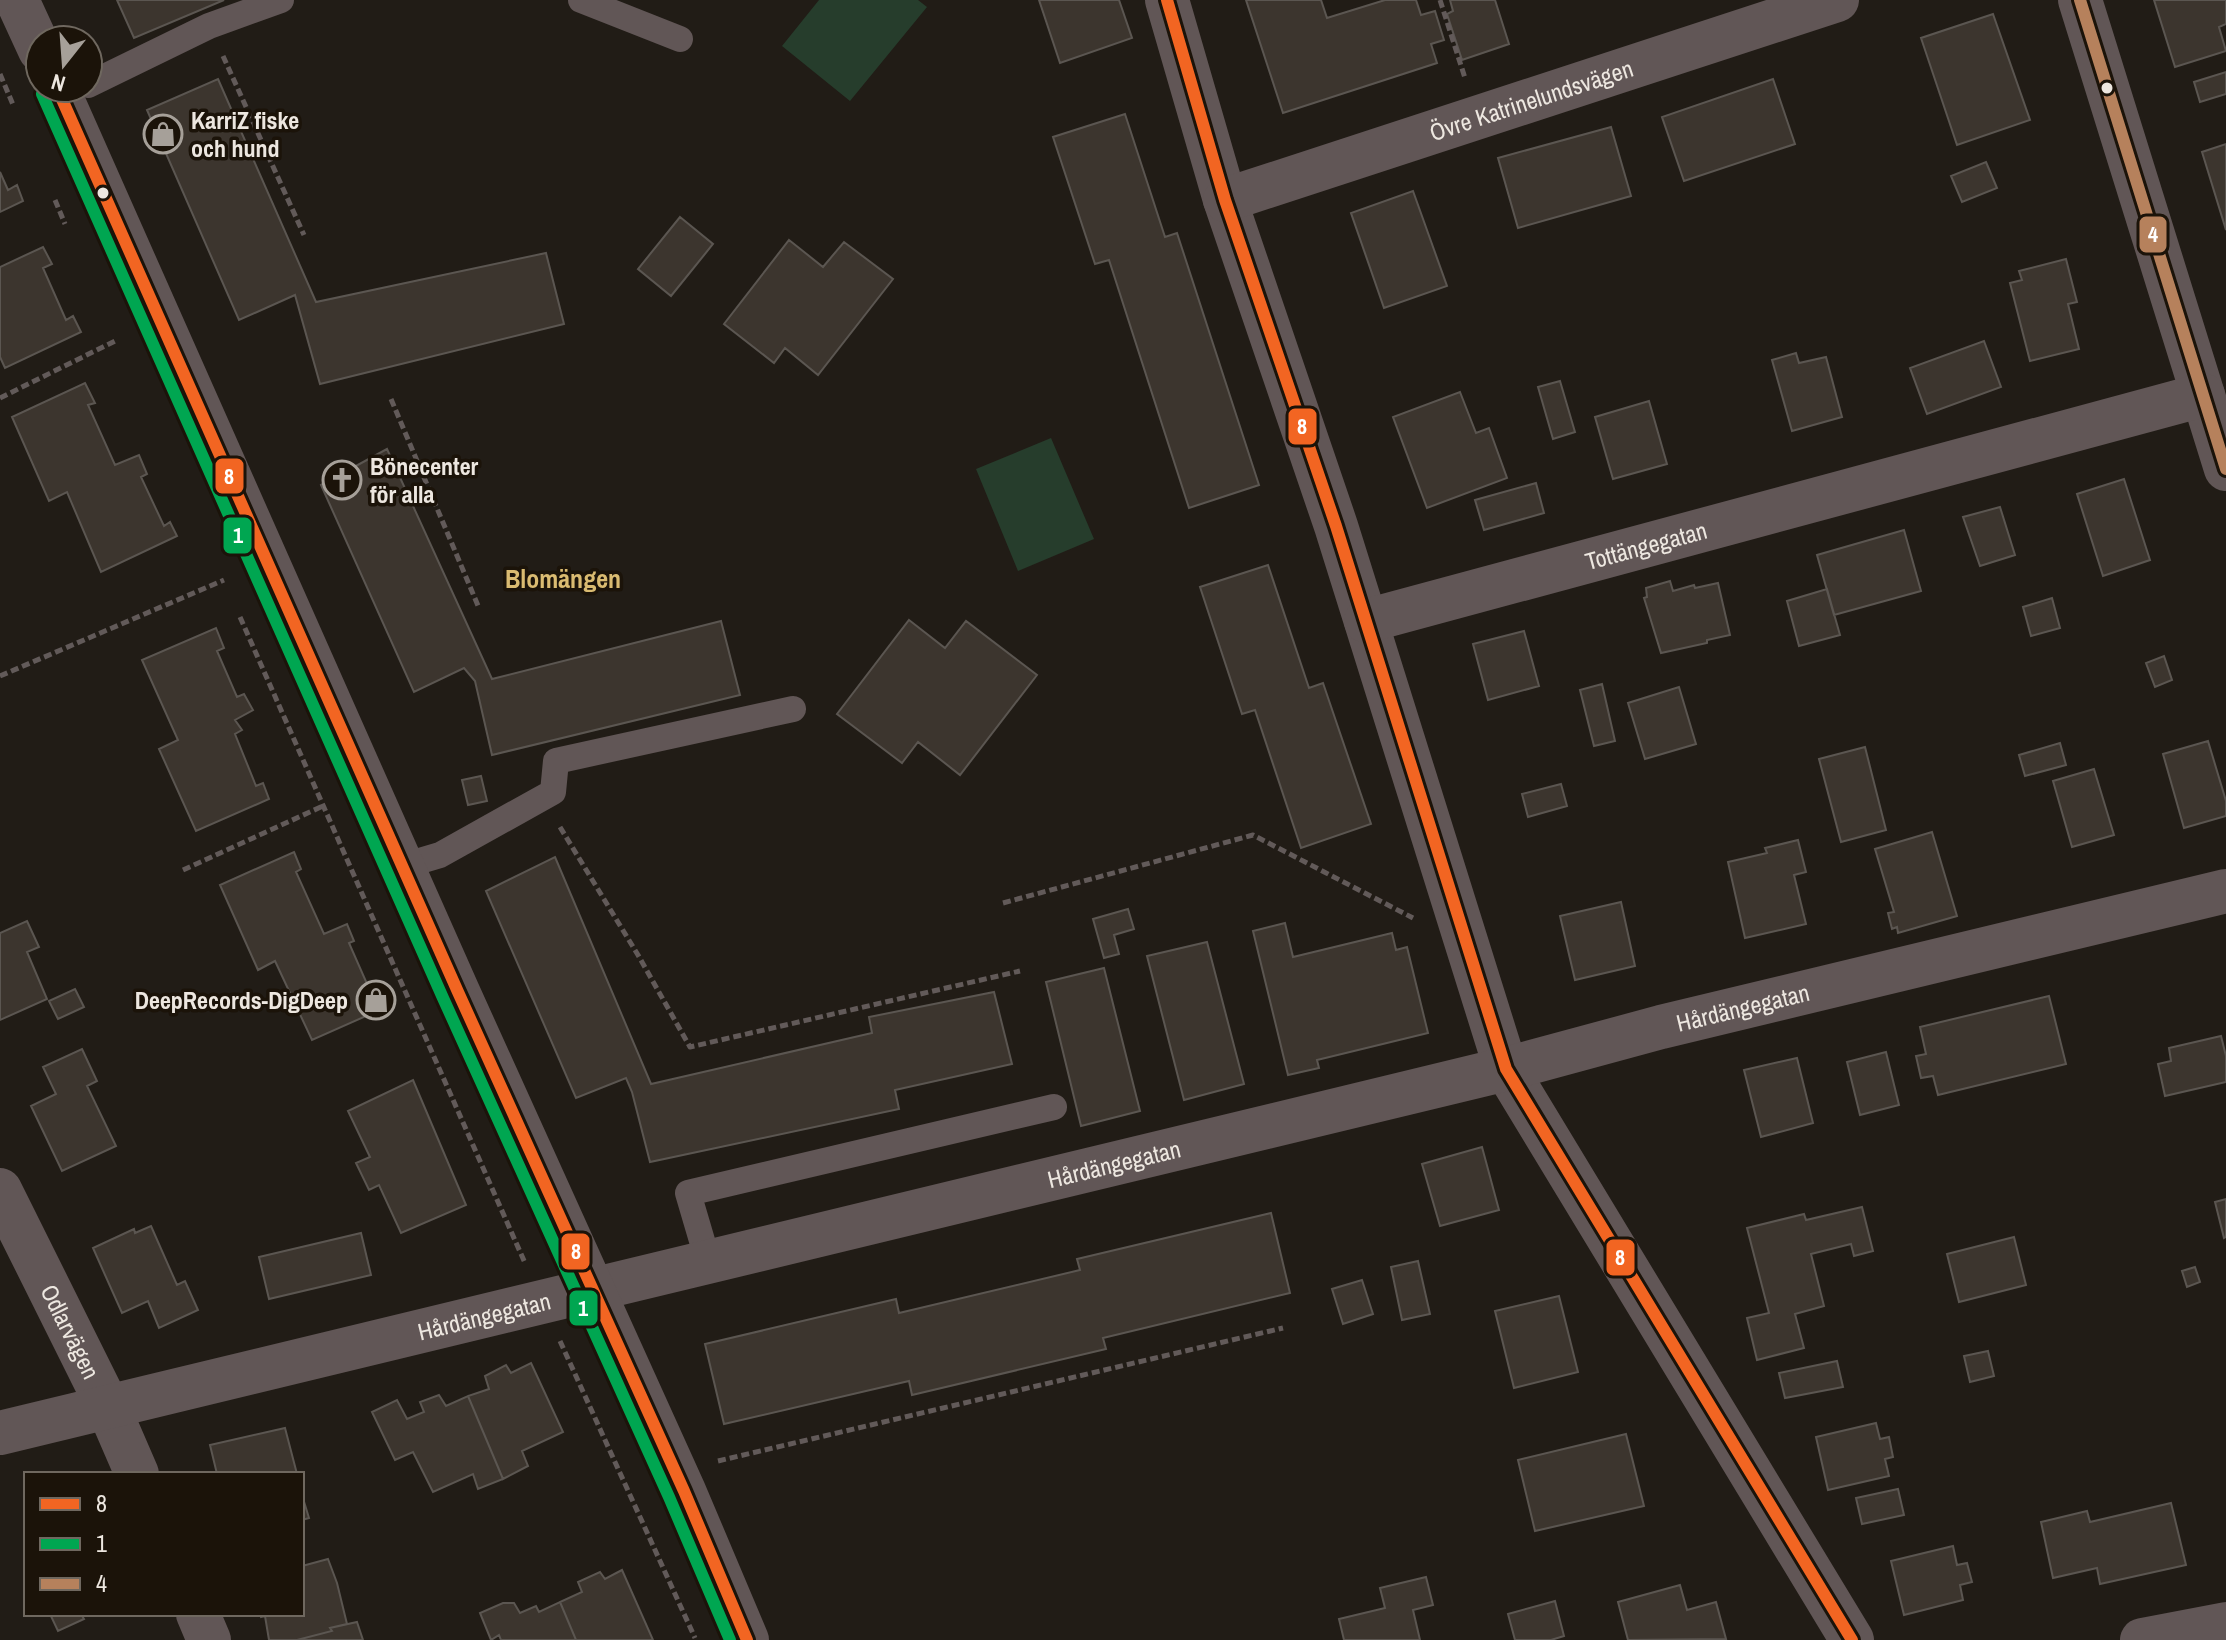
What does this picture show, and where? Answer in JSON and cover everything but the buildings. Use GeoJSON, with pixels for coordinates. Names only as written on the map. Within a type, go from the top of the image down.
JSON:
{"type":"FeatureCollection","features":[{"type":"Feature","properties":{"kind":"street"},"geometry":{"type":"LineString","coordinates":[[17,0],[28,24]]}},
{"type":"Feature","properties":{"kind":"street"},"geometry":{"type":"LineString","coordinates":[[1167,0],[1225,200],[1331,511],[1506,1069],[1852,1640]]}},
{"type":"Feature","properties":{"kind":"street","name":"Övre Katrinelundsvägen"},"geometry":{"type":"LineString","coordinates":[[1225,200],[1837,0]]}},
{"type":"Feature","properties":{"kind":"street"},"geometry":{"type":"LineString","coordinates":[[2080,0],[2226,469]]}},
{"type":"Feature","properties":{"kind":"street"},"geometry":{"type":"LineString","coordinates":[[78,104],[403,866],[684,1491],[747,1640]]}},
{"type":"Feature","properties":{"kind":"street","name":"Tottängegatan"},"geometry":{"type":"LineString","coordinates":[[1366,621],[2203,395]]}},
{"type":"Feature","properties":{"kind":"street","name":"Hårdängegatan"},"geometry":{"type":"LineString","coordinates":[[0,1433],[1506,1069],[1661,1027],[2226,891]]}},
{"type":"Feature","properties":{"kind":"street","name":"Odlarvägen"},"geometry":{"type":"LineString","coordinates":[[0,1190],[108,1407],[136,1472]]}},
{"type":"Feature","properties":{"kind":"street"},"geometry":{"type":"LineString","coordinates":[[199,1616],[209,1640]]}},
{"type":"Feature","properties":{"kind":"street"},"geometry":{"type":"LineString","coordinates":[[2142,1640],[2226,1624]]}},
{"type":"Feature","properties":{"kind":"lane"},"geometry":{"type":"LineString","coordinates":[[104,75],[209,26],[281,0]]}},
{"type":"Feature","properties":{"kind":"lane"},"geometry":{"type":"LineString","coordinates":[[581,0],[680,39]]}},
{"type":"Feature","properties":{"kind":"lane"},"geometry":{"type":"LineString","coordinates":[[403,866],[440,855],[553,792],[556,761],[793,709]]}},
{"type":"Feature","properties":{"kind":"lane"},"geometry":{"type":"LineString","coordinates":[[708,1261],[688,1193],[1054,1107]]}},
{"type":"Feature","properties":{"kind":"path"},"geometry":{"type":"LineString","coordinates":[[1440,0],[1477,117]]}},
{"type":"Feature","properties":{"kind":"path"},"geometry":{"type":"LineString","coordinates":[[209,26],[304,235]]}},
{"type":"Feature","properties":{"kind":"path"},"geometry":{"type":"LineString","coordinates":[[0,74],[18,115]]}},
{"type":"Feature","properties":{"kind":"path"},"geometry":{"type":"LineString","coordinates":[[53,196],[66,224]]}},
{"type":"Feature","properties":{"kind":"path"},"geometry":{"type":"LineString","coordinates":[[0,398],[117,340],[124,354]]}},
{"type":"Feature","properties":{"kind":"path"},"geometry":{"type":"LineString","coordinates":[[391,399],[479,608]]}},
{"type":"Feature","properties":{"kind":"path"},"geometry":{"type":"LineString","coordinates":[[0,676],[224,580],[217,566]]}},
{"type":"Feature","properties":{"kind":"path"},"geometry":{"type":"LineString","coordinates":[[236,609],[542,1301],[696,1640]]}},
{"type":"Feature","properties":{"kind":"path"},"geometry":{"type":"LineString","coordinates":[[542,798],[690,1047],[1020,971]]}},
{"type":"Feature","properties":{"kind":"path"},"geometry":{"type":"LineString","coordinates":[[183,870],[323,806]]}},
{"type":"Feature","properties":{"kind":"path"},"geometry":{"type":"LineString","coordinates":[[1003,903],[1253,835],[1468,946]]}},
{"type":"Feature","properties":{"kind":"path"},"geometry":{"type":"LineString","coordinates":[[676,1475],[714,1462],[1283,1328]]}},
{"type":"Feature","properties":{"kind":"green space"},"geometry":{"type":"Polygon","coordinates":[[[819,0],[918,0],[927,7],[850,101],[782,46],[819,0]]]}},
{"type":"Feature","properties":{"kind":"green space"},"geometry":{"type":"Polygon","coordinates":[[[1051,438],[1094,539],[1018,571],[976,469],[1051,438]]]}},
{"type":"Feature","properties":{"kind":"transit line","name":"8"},"geometry":{"type":"LineString","coordinates":[[1167,0],[1225,200],[1336,526],[1506,1069],[1852,1640]]}},
{"type":"Feature","properties":{"kind":"transit line","name":"4"},"geometry":{"type":"LineString","coordinates":[[2080,0],[2226,469]]}},
{"type":"Feature","properties":{"kind":"transit line","name":"1"},"geometry":{"type":"LineString","coordinates":[[46,104],[443,998],[669,1497],[730,1640]]}},
{"type":"Feature","properties":{"kind":"transit line","name":"8"},"geometry":{"type":"LineString","coordinates":[[64,104],[458,992],[684,1491],[747,1640]]}},
{"type":"Feature","properties":{"kind":"place","name":"KarriZ fiske och hund"},"geometry":{"type":"Point","coordinates":[163,134]}},
{"type":"Feature","properties":{"kind":"place","name":"Bönecenter för alla"},"geometry":{"type":"Point","coordinates":[342,480]}},
{"type":"Feature","properties":{"kind":"place","name":"DeepRecords-DigDeep"},"geometry":{"type":"Point","coordinates":[376,1000]}},
{"type":"Feature","properties":{"kind":"district","name":"Blomängen"},"geometry":{"type":"Point","coordinates":[563,578]}}]}
